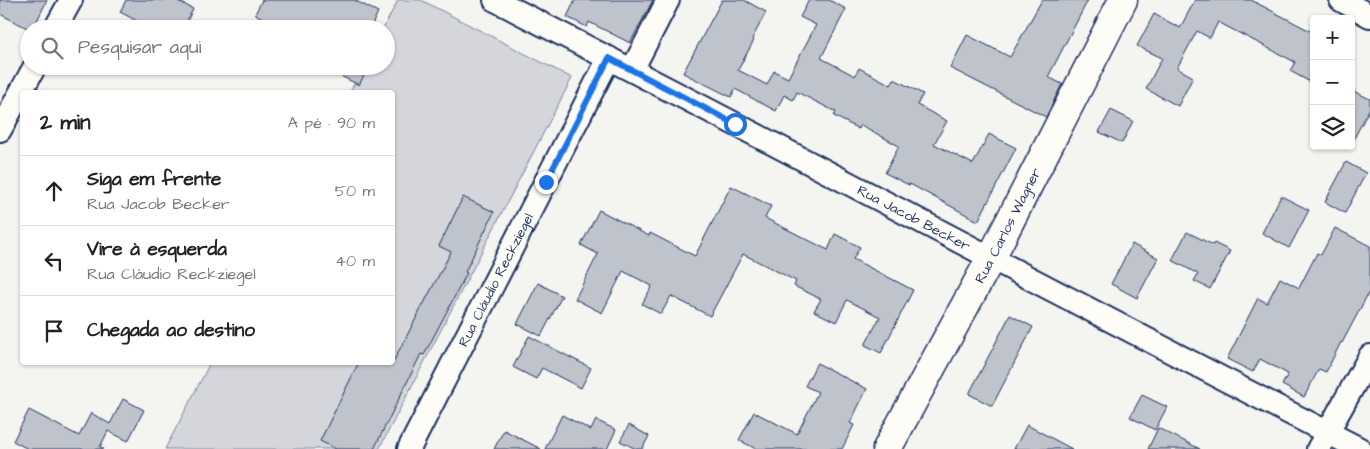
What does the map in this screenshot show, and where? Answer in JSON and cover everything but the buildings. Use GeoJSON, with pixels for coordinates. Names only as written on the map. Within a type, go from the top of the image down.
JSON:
{"type":"FeatureCollection","features":[{"type":"Feature","properties":{"kind":"main road","name":"Rua Carlos Wagner"},"geometry":{"type":"LineString","coordinates":[[887,449],[991,258],[1123,0]]}},
{"type":"Feature","properties":{"kind":"street"},"geometry":{"type":"LineString","coordinates":[[61,20],[71,0]]}},
{"type":"Feature","properties":{"kind":"street","name":"Rua Jacob Becker"},"geometry":{"type":"LineString","coordinates":[[495,0],[991,258],[1323,441],[1360,449]]}},
{"type":"Feature","properties":{"kind":"street"},"geometry":{"type":"LineString","coordinates":[[632,70],[668,0]]}},
{"type":"Feature","properties":{"kind":"street"},"geometry":{"type":"LineString","coordinates":[[1341,0],[1370,16]]}},
{"type":"Feature","properties":{"kind":"street","name":"Rua Cláudio Reckziegel"},"geometry":{"type":"LineString","coordinates":[[409,449],[609,58]]}},
{"type":"Feature","properties":{"kind":"street"},"geometry":{"type":"LineString","coordinates":[[22,90],[30,75]]}},
{"type":"Feature","properties":{"kind":"street"},"geometry":{"type":"LineString","coordinates":[[0,130],[20,93]]}},
{"type":"Feature","properties":{"kind":"street"},"geometry":{"type":"LineString","coordinates":[[1323,441],[1370,356]]}},
{"type":"Feature","properties":{"kind":"shaded area"},"geometry":{"type":"Polygon","coordinates":[[[398,0],[421,0],[572,78],[379,449],[165,449],[209,365],[395,365],[395,90],[351,90],[358,75],[395,75],[395,20],[388,20],[398,0]]]}},
{"type":"Feature","properties":{"kind":"route"},"geometry":{"type":"LineString","coordinates":[[546,182],[609,58],[735,124]]}}]}
